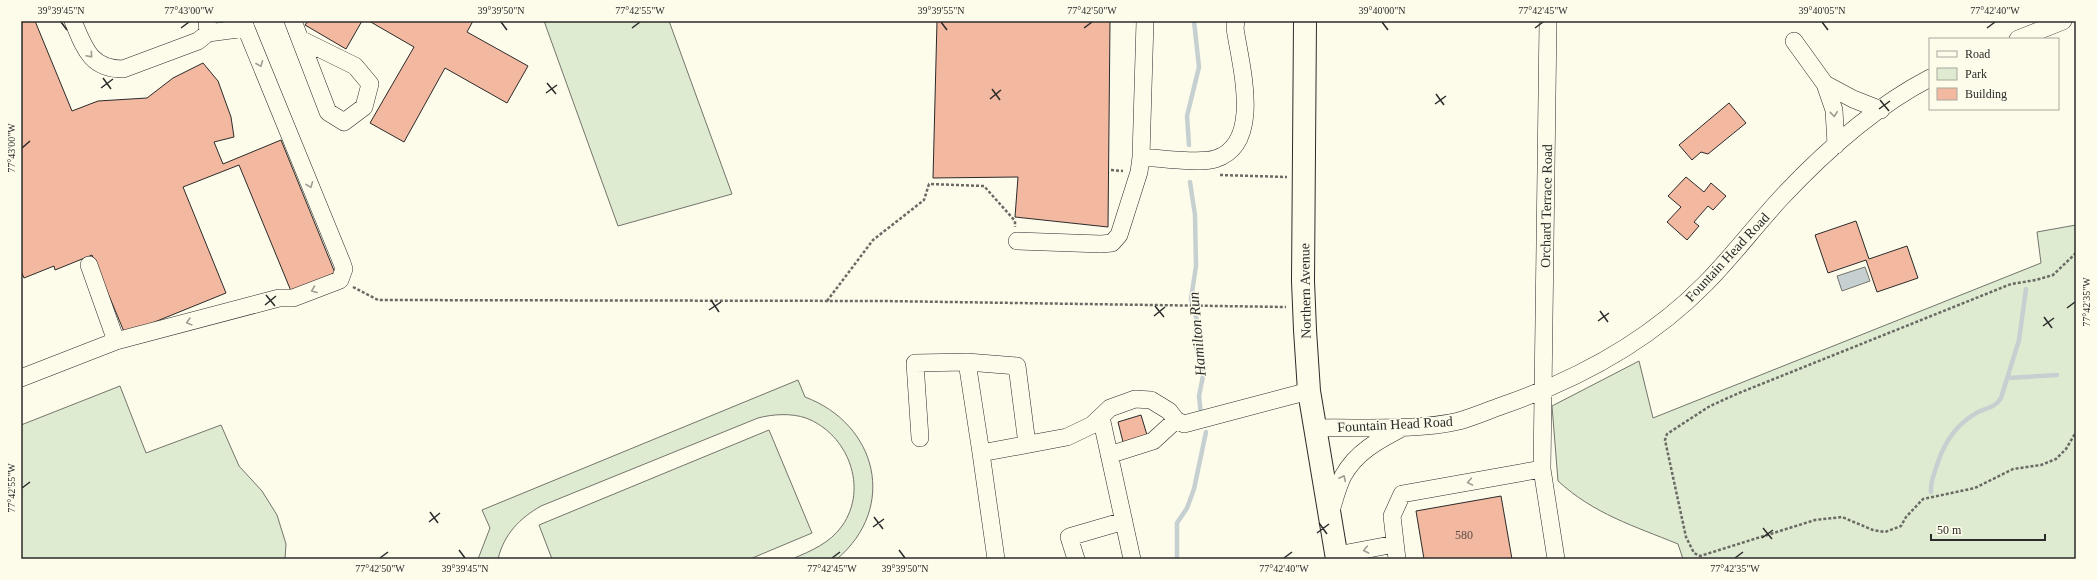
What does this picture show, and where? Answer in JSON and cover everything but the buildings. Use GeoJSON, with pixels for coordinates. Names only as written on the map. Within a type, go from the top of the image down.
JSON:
{"type":"FeatureCollection","features":[{"type":"Feature","properties":{"kind":"main road","name":"Northern Avenue"},"geometry":{"type":"LineString","coordinates":[[1305,21],[1303,281],[1309,391],[1337,557]]}},
{"type":"Feature","properties":{"kind":"street"},"geometry":{"type":"LineString","coordinates":[[21,378],[116,341],[279,298],[293,298],[340,280],[344,269],[244,25],[208,27],[198,41],[123,69],[114,69],[93,60],[86,51],[73,21]]}},
{"type":"Feature","properties":{"kind":"street"},"geometry":{"type":"LineString","coordinates":[[293,21],[328,112],[344,122],[364,107],[370,84],[355,66],[300,39]]}},
{"type":"Feature","properties":{"kind":"street"},"geometry":{"type":"LineString","coordinates":[[1017,241],[1101,244],[1112,243],[1119,235],[1142,158],[1145,21]]}},
{"type":"Feature","properties":{"kind":"street"},"geometry":{"type":"LineString","coordinates":[[1142,158],[1215,159],[1227,153],[1236,144],[1243,129],[1246,112],[1235,28],[1236,21]]}},
{"type":"Feature","properties":{"kind":"street","name":"Orchard Terrace Road"},"geometry":{"type":"LineString","coordinates":[[1548,21],[1542,469],[1556,559]]}},
{"type":"Feature","properties":{"kind":"street"},"geometry":{"type":"LineString","coordinates":[[2020,38],[2063,21]]}},
{"type":"Feature","properties":{"kind":"street"},"geometry":{"type":"LineString","coordinates":[[1794,41],[1825,84],[1834,110],[1836,145]]}},
{"type":"Feature","properties":{"kind":"street","name":"Fountain Head Road"},"geometry":{"type":"LineString","coordinates":[[1315,428],[1404,427],[1459,421],[1544,392],[1589,371],[1613,356],[1679,308],[1706,284],[1782,198],[1836,145],[1881,110],[1929,79]]}},
{"type":"Feature","properties":{"kind":"street"},"geometry":{"type":"LineString","coordinates":[[1825,84],[1852,99],[1881,110]]}},
{"type":"Feature","properties":{"kind":"street"},"geometry":{"type":"LineString","coordinates":[[89,265],[116,341]]}},
{"type":"Feature","properties":{"kind":"street"},"geometry":{"type":"LineString","coordinates":[[967,362],[996,559]]}},
{"type":"Feature","properties":{"kind":"street"},"geometry":{"type":"LineString","coordinates":[[920,438],[915,363],[967,362],[1017,366],[1027,444]]}},
{"type":"Feature","properties":{"kind":"street"},"geometry":{"type":"LineString","coordinates":[[981,453],[1067,437],[1092,425],[1110,408],[1135,399],[1150,400],[1169,411],[1176,420],[1184,424],[1309,391]]}},
{"type":"Feature","properties":{"kind":"street"},"geometry":{"type":"LineString","coordinates":[[1101,416],[1132,559]]}},
{"type":"Feature","properties":{"kind":"street"},"geometry":{"type":"LineString","coordinates":[[1110,455],[1153,442],[1176,420]]}},
{"type":"Feature","properties":{"kind":"street"},"geometry":{"type":"LineString","coordinates":[[1330,514],[1343,477],[1354,460],[1372,444],[1404,427]]}},
{"type":"Feature","properties":{"kind":"street"},"geometry":{"type":"LineString","coordinates":[[1337,557],[1396,552],[1392,516],[1402,494],[1542,469]]}},
{"type":"Feature","properties":{"kind":"street"},"geometry":{"type":"LineString","coordinates":[[1076,559],[1069,537],[1124,521]]}},
{"type":"Feature","properties":{"kind":"path"},"geometry":{"type":"LineString","coordinates":[[827,302],[873,240],[924,200],[929,184],[984,186],[1015,221],[1017,241]]}},
{"type":"Feature","properties":{"kind":"path"},"geometry":{"type":"LineString","coordinates":[[2076,253],[2053,275],[2036,280],[2011,284],[1718,402],[1667,434],[1665,440],[1686,537],[1694,553],[1700,556],[1804,523],[1832,518],[1842,517],[1873,530],[1885,532],[1901,526],[1906,517],[1923,499],[1975,488],[2013,469],[2041,465],[2056,459],[2066,449],[2076,432]]}},
{"type":"Feature","properties":{"kind":"path"},"geometry":{"type":"LineString","coordinates":[[340,280],[378,300],[827,302],[1287,307]]}},
{"type":"Feature","properties":{"kind":"green space"},"geometry":{"type":"Polygon","coordinates":[[[544,21],[669,21],[732,194],[618,226],[544,21]]]}},
{"type":"Feature","properties":{"kind":"green space"},"geometry":{"type":"Polygon","coordinates":[[[2076,225],[2076,559],[1683,559],[1678,544],[1630,525],[1600,511],[1558,481],[1552,406],[1639,361],[1653,418],[2041,263],[2037,232],[2076,225]]]}},
{"type":"Feature","properties":{"kind":"green space"},"geometry":{"type":"Polygon","coordinates":[[[798,380],[805,397],[830,410],[849,426],[863,446],[871,469],[873,492],[868,516],[856,538],[837,559],[792,559],[813,550],[826,542],[842,526],[850,511],[854,495],[854,479],[850,464],[843,449],[833,436],[821,426],[806,418],[794,415],[782,415],[758,418],[541,506],[520,521],[509,534],[504,542],[498,559],[478,559],[490,528],[482,510],[798,380]]]}},
{"type":"Feature","properties":{"kind":"green space"},"geometry":{"type":"Polygon","coordinates":[[[120,386],[146,453],[221,425],[239,466],[262,491],[277,515],[286,544],[285,559],[21,559],[21,425],[120,386]]]}},
{"type":"Feature","properties":{"kind":"green space"},"geometry":{"type":"Polygon","coordinates":[[[769,430],[812,533],[750,559],[552,559],[539,525],[769,430]]]}},
{"type":"Feature","properties":{"kind":"shaded area"},"geometry":{"type":"Polygon","coordinates":[[[1865,267],[1870,281],[1842,291],[1837,276],[1865,267]]]}},
{"type":"Feature","properties":{"kind":"waterway","name":"Hamilton Run"},"geometry":{"type":"LineString","coordinates":[[1189,145],[1187,116],[1199,67],[1194,21]]}},
{"type":"Feature","properties":{"kind":"waterway","name":"Hamilton Run"},"geometry":{"type":"LineString","coordinates":[[1190,182],[1195,215],[1196,266],[1191,299],[1198,324],[1195,341],[1203,376],[1199,396],[1201,415]]}},
{"type":"Feature","properties":{"kind":"waterway"},"geometry":{"type":"LineString","coordinates":[[1931,492],[1932,480],[1941,454],[1953,433],[1971,416],[1994,405],[2001,398],[2019,340],[2026,289]]}},
{"type":"Feature","properties":{"kind":"waterway"},"geometry":{"type":"LineString","coordinates":[[2008,378],[2057,375]]}},
{"type":"Feature","properties":{"kind":"waterway","name":"Hamilton Run"},"geometry":{"type":"LineString","coordinates":[[1177,559],[1177,523],[1187,508],[1194,489],[1206,432]]}}]}
